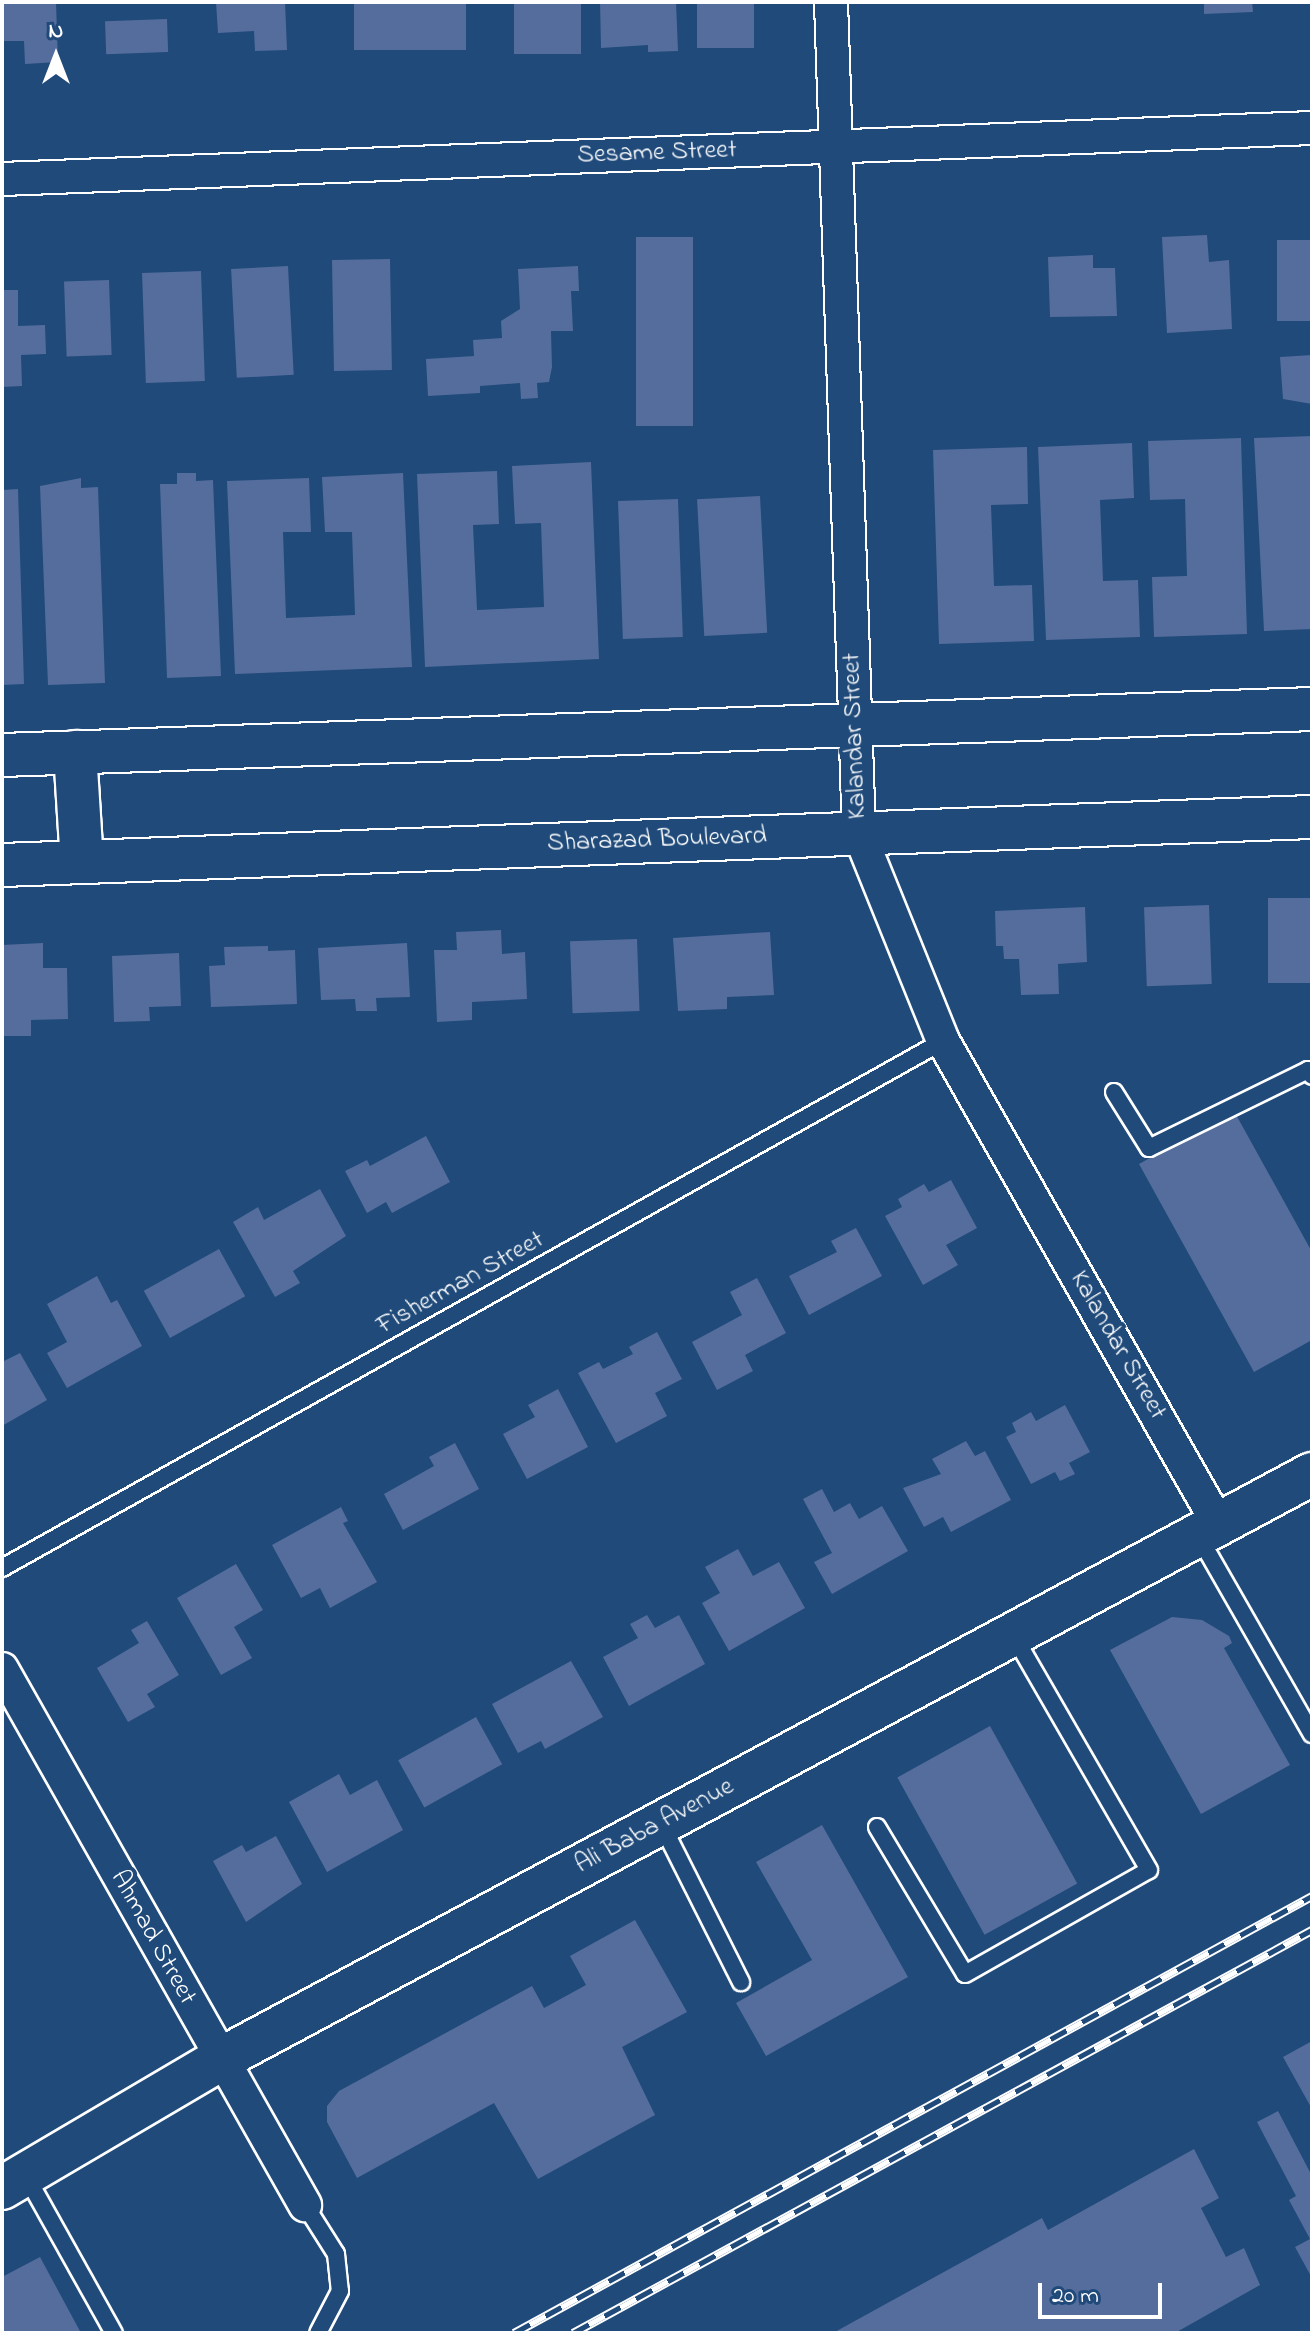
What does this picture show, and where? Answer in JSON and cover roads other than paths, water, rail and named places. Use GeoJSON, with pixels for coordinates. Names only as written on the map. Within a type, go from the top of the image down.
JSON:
{"type":"FeatureCollection","features":[{"type":"Feature","properties":{"kind":"street","name":"Kalandar Street"},"geometry":{"type":"LineString","coordinates":[[831,2],[859,833],[943,1041],[1208,1530]]}},
{"type":"Feature","properties":{"kind":"street","name":"Sesame Street"},"geometry":{"type":"LineString","coordinates":[[2,179],[1312,128]]}},
{"type":"Feature","properties":{"kind":"street"},"geometry":{"type":"LineString","coordinates":[[2,755],[1312,709]]}},
{"type":"Feature","properties":{"kind":"street"},"geometry":{"type":"LineString","coordinates":[[75,752],[82,862]]}},
{"type":"Feature","properties":{"kind":"street","name":"Sharazad Boulevard"},"geometry":{"type":"LineString","coordinates":[[2,865],[1312,817]]}},
{"type":"Feature","properties":{"kind":"street","name":"Ali Baba Avenue"},"geometry":{"type":"LineString","coordinates":[[13,2181],[219,2060],[1312,1474]]}},
{"type":"Feature","properties":{"kind":"street","name":"Ahmad Street"},"geometry":{"type":"LineString","coordinates":[[2,1669],[219,2060],[305,2205]]}},
{"type":"Feature","properties":{"kind":"lane","name":"Fisherman Street"},"geometry":{"type":"LineString","coordinates":[[2,1568],[943,1041]]}},
{"type":"Feature","properties":{"kind":"lane"},"geometry":{"type":"LineString","coordinates":[[1114,1092],[1149,1148],[1308,1070],[1312,1076]]}},
{"type":"Feature","properties":{"kind":"lane"},"geometry":{"type":"LineString","coordinates":[[1208,1530],[1312,1734]]}},
{"type":"Feature","properties":{"kind":"lane"},"geometry":{"type":"LineString","coordinates":[[877,1827],[965,1974],[1149,1870],[1013,1635]]}},
{"type":"Feature","properties":{"kind":"lane"},"geometry":{"type":"LineString","coordinates":[[661,1824],[741,1982]]}},
{"type":"Feature","properties":{"kind":"lane"},"geometry":{"type":"LineString","coordinates":[[13,2181],[114,2333]]}},
{"type":"Feature","properties":{"kind":"lane"},"geometry":{"type":"LineString","coordinates":[[305,2205],[336,2254],[340,2291],[318,2333]]}},
{"type":"Feature","properties":{"kind":"railway"},"geometry":{"type":"LineString","coordinates":[[514,2333],[1312,1896]]}},
{"type":"Feature","properties":{"kind":"railway"},"geometry":{"type":"LineString","coordinates":[[573,2333],[1312,1930]]}}]}
